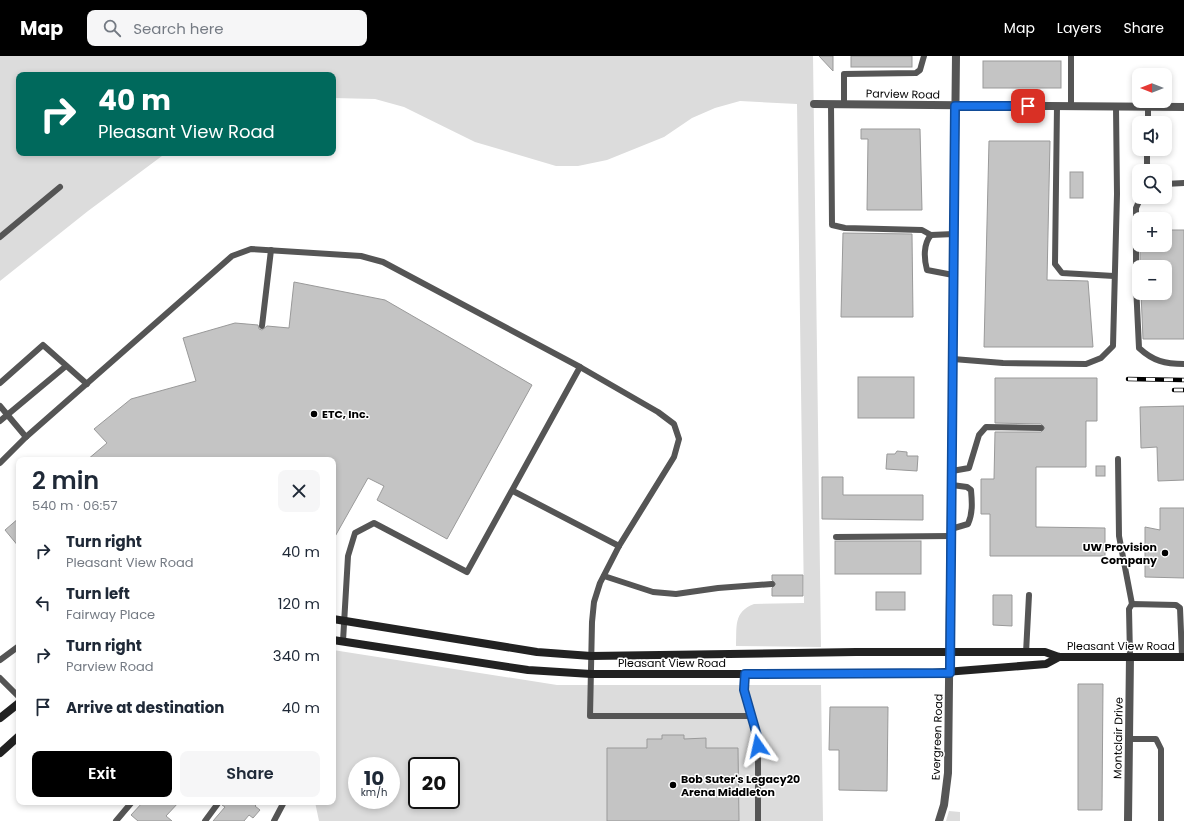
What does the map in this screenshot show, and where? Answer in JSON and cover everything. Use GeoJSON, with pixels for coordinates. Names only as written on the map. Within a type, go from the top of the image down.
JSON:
{"type":"FeatureCollection","features":[{"type":"Feature","properties":{"kind":"street","name":"Evergreen Road"},"geometry":{"type":"LineString","coordinates":[[939,821],[944,805],[948,773],[956,56]]}},
{"type":"Feature","properties":{"kind":"street","name":"Parview Road"},"geometry":{"type":"LineString","coordinates":[[814,104],[1132,107]]}},
{"type":"Feature","properties":{"kind":"street","name":"Parview Road"},"geometry":{"type":"LineString","coordinates":[[1172,107],[1184,107]]}},
{"type":"Feature","properties":{"kind":"street","name":"Pleasant View Road"},"geometry":{"type":"LineString","coordinates":[[336,619],[344,619],[537,652],[591,656],[856,652],[1045,652],[1059,657],[1183,656]]}},
{"type":"Feature","properties":{"kind":"street","name":"Pleasant View Road"},"geometry":{"type":"LineString","coordinates":[[336,640],[528,670],[591,674],[950,673],[1046,664],[1059,657]]}},
{"type":"Feature","properties":{"kind":"street","name":"Montclair Drive"},"geometry":{"type":"LineString","coordinates":[[1128,821],[1130,656]]}},
{"type":"Feature","properties":{"kind":"street"},"geometry":{"type":"LineString","coordinates":[[0,718],[16,705]]}},
{"type":"Feature","properties":{"kind":"street"},"geometry":{"type":"LineString","coordinates":[[0,753],[16,739]]}},
{"type":"Feature","properties":{"kind":"lane"},"geometry":{"type":"LineString","coordinates":[[844,104],[844,74],[916,73],[920,70],[924,56]]}},
{"type":"Feature","properties":{"kind":"lane"},"geometry":{"type":"LineString","coordinates":[[1071,56],[1071,107]]}},
{"type":"Feature","properties":{"kind":"lane"},"geometry":{"type":"LineString","coordinates":[[831,104],[832,225],[845,228],[922,230],[931,234],[954,234]]}},
{"type":"Feature","properties":{"kind":"lane"},"geometry":{"type":"LineString","coordinates":[[1057,106],[1055,264],[1062,273],[1114,276]]}},
{"type":"Feature","properties":{"kind":"lane"},"geometry":{"type":"LineString","coordinates":[[952,359],[1003,363],[1086,364],[1101,358],[1113,346],[1117,194],[1116,107]]}},
{"type":"Feature","properties":{"kind":"lane"},"geometry":{"type":"LineString","coordinates":[[1172,184],[1184,183]]}},
{"type":"Feature","properties":{"kind":"lane"},"geometry":{"type":"LineString","coordinates":[[0,237],[60,187]]}},
{"type":"Feature","properties":{"kind":"lane"},"geometry":{"type":"LineString","coordinates":[[1138,204],[1136,208],[1139,348],[1150,358],[1166,364],[1184,364]]}},
{"type":"Feature","properties":{"kind":"lane"},"geometry":{"type":"LineString","coordinates":[[931,234],[926,240],[925,263],[927,270],[953,275]]}},
{"type":"Feature","properties":{"kind":"lane"},"geometry":{"type":"LineString","coordinates":[[0,463],[26,437],[232,256],[251,249],[361,256],[383,262],[580,367],[658,412],[674,424],[679,439],[674,457],[619,546],[604,576],[594,602],[590,716],[751,716]]}},
{"type":"Feature","properties":{"kind":"lane"},"geometry":{"type":"LineString","coordinates":[[262,326],[270,250]]}},
{"type":"Feature","properties":{"kind":"lane"},"geometry":{"type":"LineString","coordinates":[[0,382],[43,345],[87,384]]}},
{"type":"Feature","properties":{"kind":"lane"},"geometry":{"type":"LineString","coordinates":[[0,422],[66,366]]}},
{"type":"Feature","properties":{"kind":"lane"},"geometry":{"type":"LineString","coordinates":[[343,641],[348,556],[355,533],[374,523],[467,572],[580,367]]}},
{"type":"Feature","properties":{"kind":"lane"},"geometry":{"type":"LineString","coordinates":[[0,406],[26,437]]}},
{"type":"Feature","properties":{"kind":"lane"},"geometry":{"type":"LineString","coordinates":[[952,471],[969,468],[979,435],[986,427],[1041,428]]}},
{"type":"Feature","properties":{"kind":"lane"},"geometry":{"type":"LineString","coordinates":[[1118,459],[1119,536],[1132,604],[1129,609],[1130,656]]}},
{"type":"Feature","properties":{"kind":"lane"},"geometry":{"type":"LineString","coordinates":[[836,537],[951,533],[968,524],[971,518],[972,499],[971,490],[967,486],[952,485]]}},
{"type":"Feature","properties":{"kind":"lane"},"geometry":{"type":"LineString","coordinates":[[513,491],[619,546]]}},
{"type":"Feature","properties":{"kind":"lane"},"geometry":{"type":"LineString","coordinates":[[604,576],[653,592],[676,594],[718,588],[772,584]]}},
{"type":"Feature","properties":{"kind":"lane"},"geometry":{"type":"LineString","coordinates":[[1026,653],[1030,595]]}},
{"type":"Feature","properties":{"kind":"lane"},"geometry":{"type":"LineString","coordinates":[[1132,604],[1176,605],[1180,608],[1183,656]]}},
{"type":"Feature","properties":{"kind":"lane"},"geometry":{"type":"LineString","coordinates":[[0,660],[16,648]]}},
{"type":"Feature","properties":{"kind":"lane"},"geometry":{"type":"LineString","coordinates":[[745,674],[744,690],[758,739],[758,821]]}},
{"type":"Feature","properties":{"kind":"lane"},"geometry":{"type":"LineString","coordinates":[[0,678],[16,694]]}},
{"type":"Feature","properties":{"kind":"lane"},"geometry":{"type":"LineString","coordinates":[[1129,738],[1156,739],[1161,749],[1161,821]]}},
{"type":"Feature","properties":{"kind":"lane"},"geometry":{"type":"LineString","coordinates":[[116,821],[129,805]]}},
{"type":"Feature","properties":{"kind":"lane"},"geometry":{"type":"LineString","coordinates":[[206,821],[217,805]]}},
{"type":"Feature","properties":{"kind":"lane"},"geometry":{"type":"LineString","coordinates":[[274,821],[282,805]]}},
{"type":"Feature","properties":{"kind":"shaded area"},"geometry":{"type":"Polygon","coordinates":[[[0,56],[813,56],[821,647],[736,646],[739,616],[747,607],[754,604],[804,603],[797,104],[740,101],[715,108],[692,118],[664,137],[607,160],[578,166],[556,166],[475,142],[404,107],[375,99],[336,98],[336,72],[16,72],[16,156],[162,156],[88,211],[0,281],[0,56]]]}},
{"type":"Feature","properties":{"kind":"shaded area"},"geometry":{"type":"Polygon","coordinates":[[[336,650],[557,685],[821,685],[823,821],[319,821],[316,805],[336,805],[336,650]]]}},
{"type":"Feature","properties":{"kind":"shaded area"},"geometry":{"type":"Polygon","coordinates":[[[949,811],[960,812],[960,821],[946,821],[949,811]]]}},
{"type":"Feature","properties":{"kind":"building"},"geometry":{"type":"Polygon","coordinates":[[[819,56],[833,56],[833,71],[819,56]]]}},
{"type":"Feature","properties":{"kind":"building"},"geometry":{"type":"Polygon","coordinates":[[[851,56],[912,56],[912,67],[851,67],[851,56]]]}},
{"type":"Feature","properties":{"kind":"building"},"geometry":{"type":"Polygon","coordinates":[[[983,61],[1061,61],[1061,88],[983,88],[983,61]]]}},
{"type":"Feature","properties":{"kind":"building"},"geometry":{"type":"Polygon","coordinates":[[[861,129],[920,129],[922,210],[867,210],[868,139],[861,139],[861,129]]]}},
{"type":"Feature","properties":{"kind":"building"},"geometry":{"type":"Polygon","coordinates":[[[989,141],[1050,141],[1047,280],[1088,281],[1093,347],[984,347],[989,141]]]}},
{"type":"Feature","properties":{"kind":"building"},"geometry":{"type":"Polygon","coordinates":[[[1070,172],[1083,172],[1083,198],[1070,198],[1070,172]]]}},
{"type":"Feature","properties":{"kind":"building"},"geometry":{"type":"Polygon","coordinates":[[[1172,230],[1184,230],[1184,339],[1143,339],[1141,300],[1172,300],[1172,260],[1140,260],[1140,252],[1172,252],[1172,230]]]}},
{"type":"Feature","properties":{"kind":"building"},"geometry":{"type":"Polygon","coordinates":[[[843,233],[912,234],[913,317],[841,317],[843,233]]]}},
{"type":"Feature","properties":{"kind":"building","name":"ETC, Inc."},"geometry":{"type":"Polygon","coordinates":[[[294,282],[385,300],[532,385],[447,539],[377,500],[384,486],[368,478],[336,535],[336,457],[91,457],[107,443],[94,429],[131,399],[196,381],[183,338],[235,323],[258,325],[259,329],[262,330],[267,326],[289,328],[294,282]]]}},
{"type":"Feature","properties":{"kind":"building"},"geometry":{"type":"Polygon","coordinates":[[[858,377],[914,377],[914,418],[858,418],[858,377]]]}},
{"type":"Feature","properties":{"kind":"building"},"geometry":{"type":"Polygon","coordinates":[[[995,378],[1097,378],[1097,421],[1086,421],[1086,467],[1036,467],[1036,527],[1105,528],[1105,556],[990,556],[990,514],[981,514],[981,479],[994,479],[995,432],[1041,432],[1045,428],[1041,424],[995,423],[995,378]]]}},
{"type":"Feature","properties":{"kind":"building"},"geometry":{"type":"Polygon","coordinates":[[[1184,406],[1184,480],[1158,481],[1157,447],[1141,448],[1140,407],[1184,406]]]}},
{"type":"Feature","properties":{"kind":"building"},"geometry":{"type":"Polygon","coordinates":[[[897,451],[907,452],[907,456],[918,456],[917,471],[886,469],[887,454],[895,454],[897,451]]]}},
{"type":"Feature","properties":{"kind":"building"},"geometry":{"type":"Polygon","coordinates":[[[1096,466],[1105,466],[1105,476],[1096,476],[1096,466]]]}},
{"type":"Feature","properties":{"kind":"building"},"geometry":{"type":"Polygon","coordinates":[[[822,477],[843,477],[843,495],[923,495],[923,520],[822,519],[822,477]]]}},
{"type":"Feature","properties":{"kind":"building","name":"UW Provision Company"},"geometry":{"type":"Polygon","coordinates":[[[1160,508],[1184,508],[1184,578],[1145,577],[1145,527],[1160,530],[1160,508]]]}},
{"type":"Feature","properties":{"kind":"building"},"geometry":{"type":"Polygon","coordinates":[[[16,521],[16,543],[5,530],[16,521]]]}},
{"type":"Feature","properties":{"kind":"building"},"geometry":{"type":"Polygon","coordinates":[[[835,541],[921,541],[921,574],[835,574],[835,541]]]}},
{"type":"Feature","properties":{"kind":"building"},"geometry":{"type":"Polygon","coordinates":[[[772,575],[803,575],[803,596],[772,596],[772,588],[776,584],[772,580],[772,575]]]}},
{"type":"Feature","properties":{"kind":"building"},"geometry":{"type":"Polygon","coordinates":[[[876,592],[905,592],[905,610],[876,610],[876,592]]]}},
{"type":"Feature","properties":{"kind":"building"},"geometry":{"type":"Polygon","coordinates":[[[993,595],[1012,595],[1012,626],[993,625],[993,595]]]}},
{"type":"Feature","properties":{"kind":"building"},"geometry":{"type":"Polygon","coordinates":[[[1078,684],[1103,684],[1102,810],[1078,810],[1078,684]]]}},
{"type":"Feature","properties":{"kind":"building"},"geometry":{"type":"Polygon","coordinates":[[[830,707],[888,707],[887,791],[839,790],[839,750],[829,750],[830,707]]]}},
{"type":"Feature","properties":{"kind":"building","name":"Bob Suter's Legacy20 Arena Middleton"},"geometry":{"type":"Polygon","coordinates":[[[662,735],[684,735],[684,739],[706,738],[706,748],[738,748],[739,821],[607,821],[607,748],[647,748],[647,739],[662,739],[662,735]]]}},
{"type":"Feature","properties":{"kind":"building"},"geometry":{"type":"Polygon","coordinates":[[[140,805],[176,805],[166,816],[172,821],[138,821],[131,815],[140,805]]]}},
{"type":"Feature","properties":{"kind":"building"},"geometry":{"type":"Polygon","coordinates":[[[222,805],[256,805],[255,806],[260,810],[253,818],[249,815],[244,821],[213,821],[225,807],[222,805]]]}},
{"type":"Feature","properties":{"kind":"railway"},"geometry":{"type":"LineString","coordinates":[[1128,379],[1184,380]]}},
{"type":"Feature","properties":{"kind":"railway"},"geometry":{"type":"LineString","coordinates":[[1174,390],[1184,390]]}},
{"type":"Feature","properties":{"kind":"place","name":"ETC, Inc."},"geometry":{"type":"Point","coordinates":[314,414]}},
{"type":"Feature","properties":{"kind":"place","name":"UW Provision Company"},"geometry":{"type":"Point","coordinates":[1165,553]}},
{"type":"Feature","properties":{"kind":"place","name":"Bob Suter's Legacy20 Arena Middleton"},"geometry":{"type":"Point","coordinates":[673,785]}},
{"type":"Feature","properties":{"kind":"route"},"geometry":{"type":"LineString","coordinates":[[758,746],[758,739],[744,690],[745,674],[950,673],[955,106],[1028,106]]}}]}
